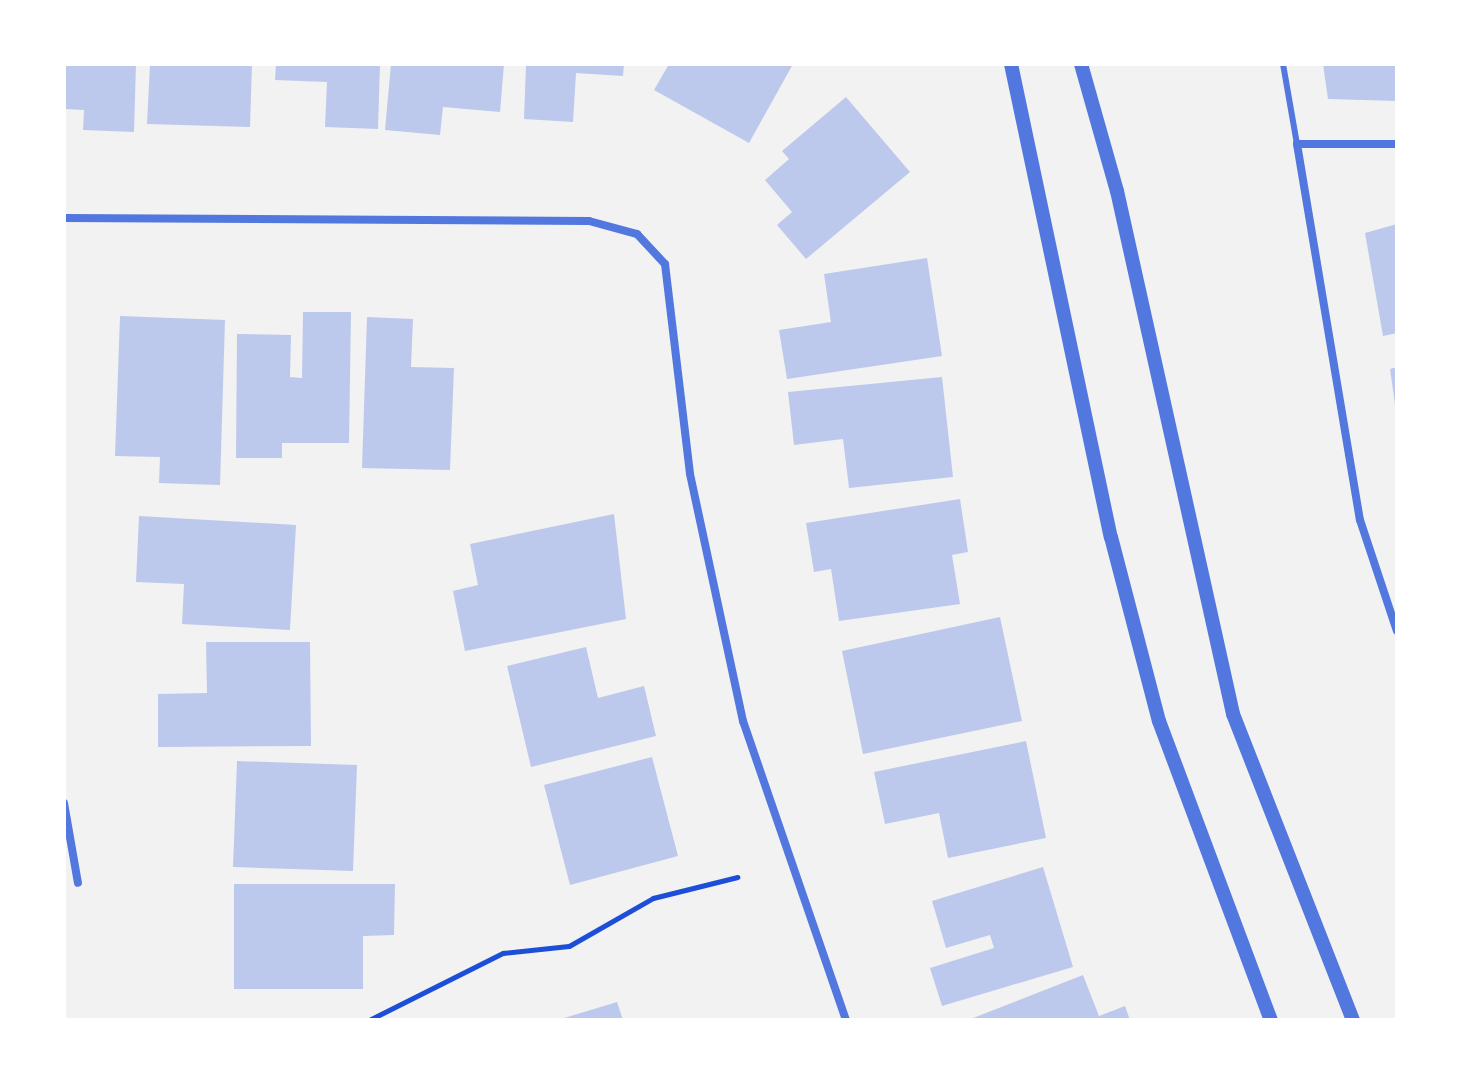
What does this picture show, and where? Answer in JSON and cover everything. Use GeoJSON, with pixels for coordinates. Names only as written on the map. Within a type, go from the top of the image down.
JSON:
{"type":"FeatureCollection","features":[{"type":"Feature","properties":{"kind":"street"},"geometry":{"type":"LineString","coordinates":[[1011,64],[1111,537],[1159,721],[1271,1020]]}},
{"type":"Feature","properties":{"kind":"street"},"geometry":{"type":"LineString","coordinates":[[1081,64],[1117,191],[1233,714],[1353,1020]]}},
{"type":"Feature","properties":{"kind":"street"},"geometry":{"type":"LineString","coordinates":[[1397,144],[1297,144],[1360,520],[1397,631]]}},
{"type":"Feature","properties":{"kind":"street"},"geometry":{"type":"LineString","coordinates":[[64,218],[589,221],[637,234],[665,264],[690,474],[743,721],[846,1020]]}},
{"type":"Feature","properties":{"kind":"street"},"geometry":{"type":"LineString","coordinates":[[64,803],[78,883]]}},
{"type":"Feature","properties":{"kind":"lane"},"geometry":{"type":"LineString","coordinates":[[1283,64],[1297,144]]}},
{"type":"Feature","properties":{"kind":"path"},"geometry":{"type":"LineString","coordinates":[[369,1020],[503,953],[569,946],[653,898],[737,877]]}},
{"type":"Feature","properties":{"kind":"building"},"geometry":{"type":"Polygon","coordinates":[[[64,64],[136,64],[134,132],[83,130],[84,110],[64,109],[64,64]]]}},
{"type":"Feature","properties":{"kind":"building"},"geometry":{"type":"Polygon","coordinates":[[[150,64],[252,64],[250,127],[147,124],[150,64]]]}},
{"type":"Feature","properties":{"kind":"building"},"geometry":{"type":"Polygon","coordinates":[[[276,64],[380,64],[378,129],[325,127],[327,82],[275,80],[276,64]]]}},
{"type":"Feature","properties":{"kind":"building"},"geometry":{"type":"Polygon","coordinates":[[[391,64],[504,64],[500,112],[443,107],[440,135],[385,130],[391,64]]]}},
{"type":"Feature","properties":{"kind":"building"},"geometry":{"type":"Polygon","coordinates":[[[526,64],[624,64],[623,76],[576,73],[573,122],[524,119],[526,64]]]}},
{"type":"Feature","properties":{"kind":"building"},"geometry":{"type":"Polygon","coordinates":[[[669,64],[793,64],[749,143],[654,90],[669,64]]]}},
{"type":"Feature","properties":{"kind":"building"},"geometry":{"type":"Polygon","coordinates":[[[1323,64],[1397,64],[1397,101],[1328,99],[1323,64]]]}},
{"type":"Feature","properties":{"kind":"building"},"geometry":{"type":"Polygon","coordinates":[[[846,97],[910,172],[806,259],[777,225],[792,212],[765,180],[789,159],[782,151],[846,97]]]}},
{"type":"Feature","properties":{"kind":"building"},"geometry":{"type":"Polygon","coordinates":[[[1397,224],[1397,333],[1383,336],[1365,233],[1397,224]]]}},
{"type":"Feature","properties":{"kind":"building"},"geometry":{"type":"Polygon","coordinates":[[[927,258],[942,356],[787,379],[779,330],[831,322],[824,274],[927,258]]]}},
{"type":"Feature","properties":{"kind":"building"},"geometry":{"type":"Polygon","coordinates":[[[303,312],[351,312],[349,443],[282,443],[282,458],[236,458],[237,334],[291,335],[290,377],[302,378],[303,312]]]}},
{"type":"Feature","properties":{"kind":"building"},"geometry":{"type":"Polygon","coordinates":[[[120,316],[225,320],[220,485],[159,483],[160,457],[115,456],[120,316]]]}},
{"type":"Feature","properties":{"kind":"building"},"geometry":{"type":"Polygon","coordinates":[[[367,317],[413,319],[411,367],[454,368],[450,470],[362,468],[367,317]]]}},
{"type":"Feature","properties":{"kind":"building"},"geometry":{"type":"Polygon","coordinates":[[[1397,367],[1397,411],[1396,411],[1390,369],[1397,367]]]}},
{"type":"Feature","properties":{"kind":"building"},"geometry":{"type":"Polygon","coordinates":[[[942,377],[953,477],[849,488],[843,439],[794,445],[788,392],[942,377]]]}},
{"type":"Feature","properties":{"kind":"building"},"geometry":{"type":"Polygon","coordinates":[[[960,499],[968,552],[952,555],[960,604],[839,621],[831,569],[814,572],[806,523],[960,499]]]}},
{"type":"Feature","properties":{"kind":"building"},"geometry":{"type":"Polygon","coordinates":[[[614,514],[626,619],[465,651],[453,591],[478,585],[470,544],[614,514]]]}},
{"type":"Feature","properties":{"kind":"building"},"geometry":{"type":"Polygon","coordinates":[[[139,516],[296,525],[290,630],[182,624],[184,584],[136,582],[139,516]]]}},
{"type":"Feature","properties":{"kind":"building"},"geometry":{"type":"Polygon","coordinates":[[[1000,617],[1022,721],[863,754],[842,651],[1000,617]]]}},
{"type":"Feature","properties":{"kind":"building"},"geometry":{"type":"Polygon","coordinates":[[[206,642],[310,642],[311,746],[158,747],[158,694],[207,693],[206,642]]]}},
{"type":"Feature","properties":{"kind":"building"},"geometry":{"type":"Polygon","coordinates":[[[586,647],[598,698],[644,686],[656,736],[531,767],[507,666],[586,647]]]}},
{"type":"Feature","properties":{"kind":"building"},"geometry":{"type":"Polygon","coordinates":[[[1026,741],[1046,838],[948,858],[939,813],[885,824],[874,772],[1026,741]]]}},
{"type":"Feature","properties":{"kind":"building"},"geometry":{"type":"Polygon","coordinates":[[[652,757],[678,856],[570,885],[544,785],[652,757]]]}},
{"type":"Feature","properties":{"kind":"building"},"geometry":{"type":"Polygon","coordinates":[[[237,761],[357,765],[353,871],[233,867],[237,761]]]}},
{"type":"Feature","properties":{"kind":"building"},"geometry":{"type":"Polygon","coordinates":[[[1043,867],[1073,967],[942,1006],[930,968],[994,948],[990,935],[946,948],[932,901],[1043,867]]]}},
{"type":"Feature","properties":{"kind":"building"},"geometry":{"type":"Polygon","coordinates":[[[234,884],[395,884],[394,935],[363,936],[363,989],[234,989],[234,884]]]}},
{"type":"Feature","properties":{"kind":"building"},"geometry":{"type":"Polygon","coordinates":[[[1083,975],[1099,1016],[1125,1006],[1130,1020],[968,1020],[1083,975]]]}},
{"type":"Feature","properties":{"kind":"building"},"geometry":{"type":"Polygon","coordinates":[[[617,1002],[623,1020],[561,1020],[561,1019],[617,1002]]]}}]}
